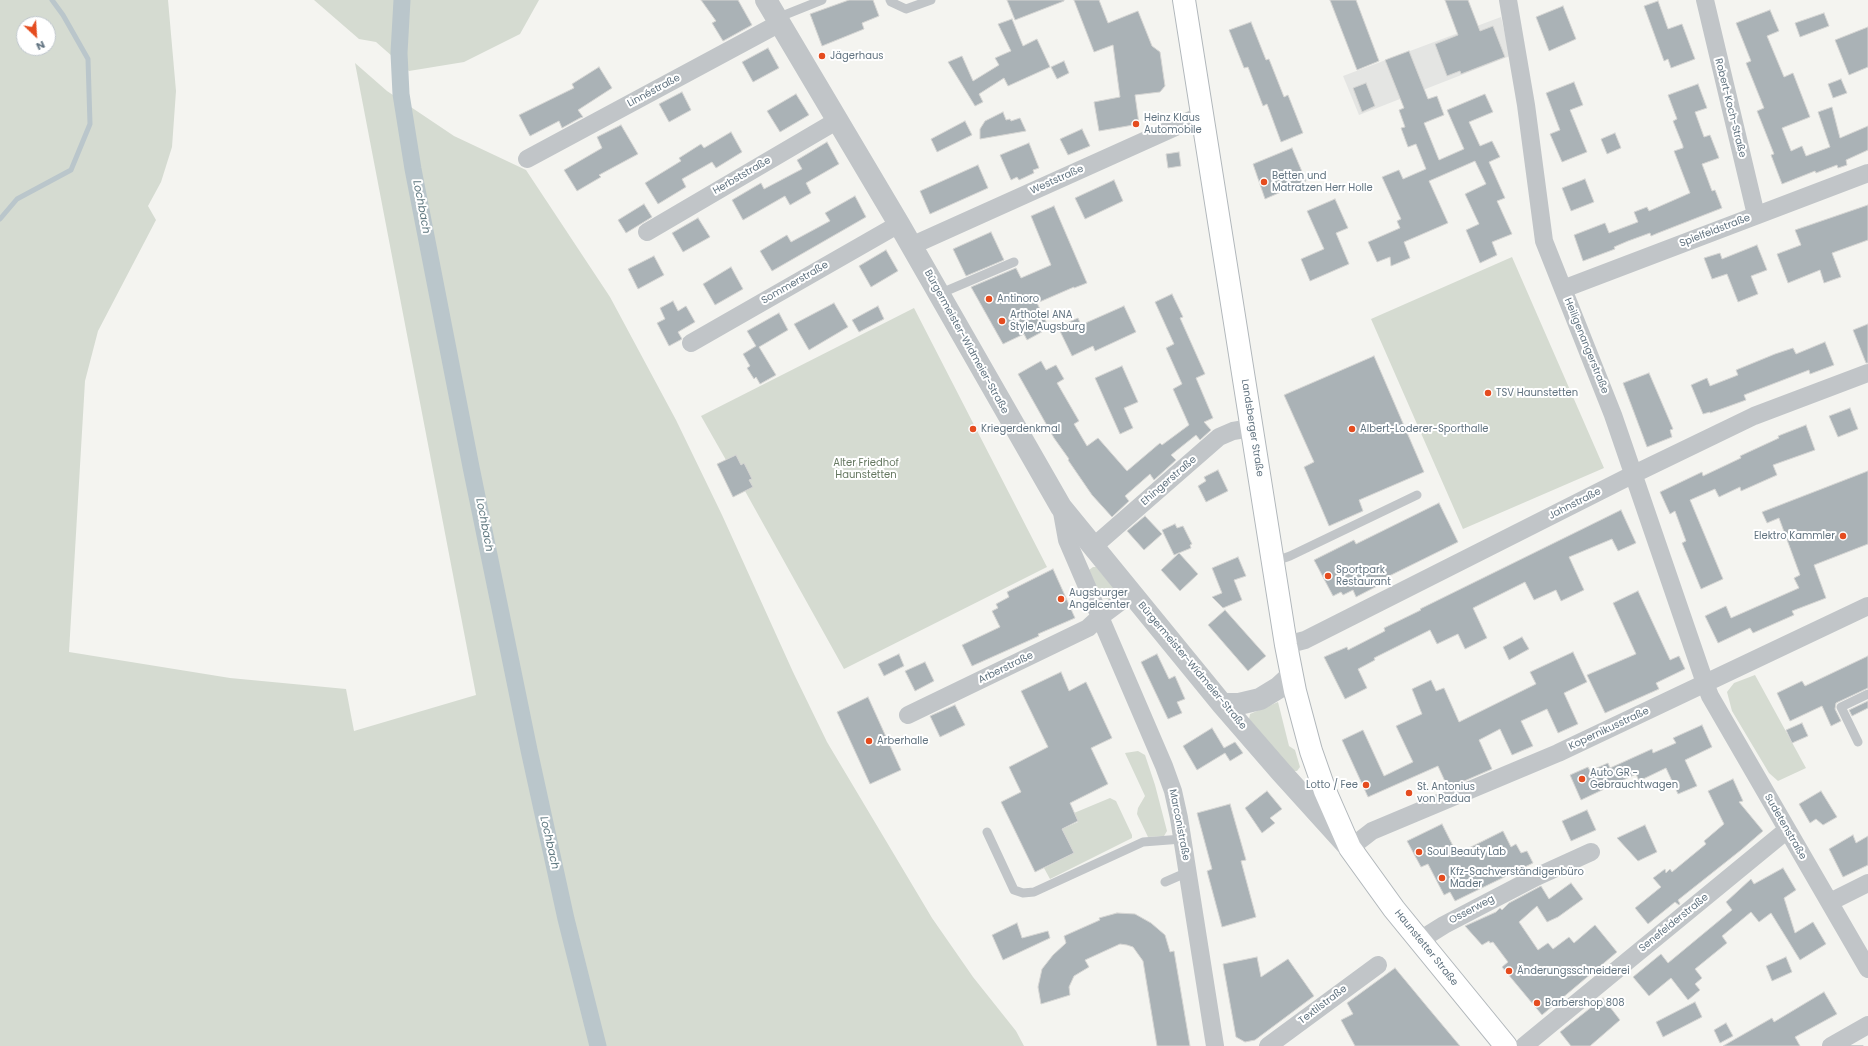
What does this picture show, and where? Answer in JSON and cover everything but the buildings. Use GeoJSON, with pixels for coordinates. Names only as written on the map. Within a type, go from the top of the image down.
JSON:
{"type":"FeatureCollection","features":[{"type":"Feature","properties":{"kind":"main road","name":"Landsberger Straße"},"geometry":{"type":"LineString","coordinates":[[1184,0],[1291,676],[1311,751],[1325,791],[1350,848]]}},
{"type":"Feature","properties":{"kind":"main road","name":"Haunstetter Straße"},"geometry":{"type":"LineString","coordinates":[[1350,848],[1394,909],[1506,1046]]}},
{"type":"Feature","properties":{"kind":"street","name":"Heiligenangerstraße"},"geometry":{"type":"LineString","coordinates":[[1508,0],[1526,105],[1544,241],[1634,474],[1705,683]]}},
{"type":"Feature","properties":{"kind":"street","name":"Robert-Koch-Straße"},"geometry":{"type":"LineString","coordinates":[[1704,0],[1756,215]]}},
{"type":"Feature","properties":{"kind":"street","name":"Bürgermeister-Widmeier-Straße"},"geometry":{"type":"LineString","coordinates":[[774,14],[899,224],[1061,507],[1222,704],[1350,848]]}},
{"type":"Feature","properties":{"kind":"street","name":"Linnéstraße"},"geometry":{"type":"LineString","coordinates":[[527,158],[774,14]]}},
{"type":"Feature","properties":{"kind":"street","name":"Weststraße"},"geometry":{"type":"LineString","coordinates":[[911,246],[1202,115]]}},
{"type":"Feature","properties":{"kind":"street","name":"Herbststraße"},"geometry":{"type":"LineString","coordinates":[[647,232],[838,120]]}},
{"type":"Feature","properties":{"kind":"street","name":"Spielfeldstraße"},"geometry":{"type":"LineString","coordinates":[[1563,289],[1868,173]]}},
{"type":"Feature","properties":{"kind":"street","name":"Sommerstraße"},"geometry":{"type":"LineString","coordinates":[[691,343],[899,224]]}},
{"type":"Feature","properties":{"kind":"street","name":"Jahnstraße"},"geometry":{"type":"LineString","coordinates":[[1286,645],[1305,640],[1634,474],[1754,416],[1868,373]]}},
{"type":"Feature","properties":{"kind":"street","name":"Ehingerstraße"},"geometry":{"type":"LineString","coordinates":[[1093,547],[1220,437],[1233,431],[1251,428]]}},
{"type":"Feature","properties":{"kind":"street","name":"Marconistraße"},"geometry":{"type":"LineString","coordinates":[[1061,507],[1067,540],[1164,766],[1173,791],[1188,872],[1216,1046]]}},
{"type":"Feature","properties":{"kind":"street"},"geometry":{"type":"LineString","coordinates":[[1100,616],[1132,593]]}},
{"type":"Feature","properties":{"kind":"street","name":"Kopernikusstraße"},"geometry":{"type":"LineString","coordinates":[[1350,848],[1372,831],[1558,753],[1868,606]]}},
{"type":"Feature","properties":{"kind":"street","name":"Arberstraße"},"geometry":{"type":"LineString","coordinates":[[908,715],[1088,628],[1100,616]]}},
{"type":"Feature","properties":{"kind":"street"},"geometry":{"type":"LineString","coordinates":[[1222,704],[1240,704],[1260,699],[1278,688],[1291,676]]}},
{"type":"Feature","properties":{"kind":"street","name":"Sudetenstraße"},"geometry":{"type":"LineString","coordinates":[[1705,683],[1710,696],[1868,969]]}},
{"type":"Feature","properties":{"kind":"street","name":"Senefelderstraße"},"geometry":{"type":"LineString","coordinates":[[1524,1046],[1787,830]]}},
{"type":"Feature","properties":{"kind":"street","name":"Osserweg"},"geometry":{"type":"LineString","coordinates":[[1420,940],[1444,925],[1536,877],[1591,852]]}},
{"type":"Feature","properties":{"kind":"street"},"geometry":{"type":"LineString","coordinates":[[1830,902],[1868,883]]}},
{"type":"Feature","properties":{"kind":"street","name":"Textilstraße"},"geometry":{"type":"LineString","coordinates":[[1268,1046],[1378,964]]}},
{"type":"Feature","properties":{"kind":"street"},"geometry":{"type":"LineString","coordinates":[[1831,1046],[1868,1025]]}},
{"type":"Feature","properties":{"kind":"lane"},"geometry":{"type":"LineString","coordinates":[[774,14],[822,0]]}},
{"type":"Feature","properties":{"kind":"lane"},"geometry":{"type":"LineString","coordinates":[[890,0],[891,2],[906,9],[931,0]]}},
{"type":"Feature","properties":{"kind":"lane"},"geometry":{"type":"LineString","coordinates":[[939,294],[1014,262]]}},
{"type":"Feature","properties":{"kind":"lane"},"geometry":{"type":"LineString","coordinates":[[1273,562],[1290,556],[1417,495]]}},
{"type":"Feature","properties":{"kind":"lane"},"geometry":{"type":"LineString","coordinates":[[1858,742],[1841,706],[1868,694]]}},
{"type":"Feature","properties":{"kind":"lane"},"geometry":{"type":"LineString","coordinates":[[987,832],[1014,890],[1023,893],[1034,892],[1143,842],[1182,839]]}},
{"type":"Feature","properties":{"kind":"lane"},"geometry":{"type":"LineString","coordinates":[[1165,882],[1188,872]]}},
{"type":"Feature","properties":{"kind":"shaded area"},"geometry":{"type":"Polygon","coordinates":[[[1501,17],[1510,56],[1359,115],[1343,76],[1501,17]]]}},
{"type":"Feature","properties":{"kind":"green space"},"geometry":{"type":"Polygon","coordinates":[[[0,0],[168,0],[176,91],[172,147],[161,182],[148,206],[156,220],[98,331],[85,381],[69,652],[230,678],[346,689],[354,731],[476,695],[355,63],[387,91],[454,136],[526,170],[610,297],[676,420],[722,515],[793,672],[827,742],[932,918],[973,977],[1016,1031],[1024,1046],[0,1046],[0,0]]]}},
{"type":"Feature","properties":{"kind":"green space"},"geometry":{"type":"Polygon","coordinates":[[[314,0],[539,0],[520,34],[464,62],[409,71],[376,42],[359,39],[314,0]]]}},
{"type":"Feature","properties":{"kind":"green space","name":"TSV Haunstetten"},"geometry":{"type":"Polygon","coordinates":[[[1512,257],[1604,468],[1463,529],[1371,319],[1512,257]]]}},
{"type":"Feature","properties":{"kind":"green space","name":"Alter Friedhof Haunstetten"},"geometry":{"type":"Polygon","coordinates":[[[914,308],[1047,567],[844,669],[745,491],[733,497],[717,464],[726,460],[701,416],[914,308]]]}},
{"type":"Feature","properties":{"kind":"green space"},"geometry":{"type":"Polygon","coordinates":[[[1096,567],[1114,588],[1114,592],[1109,599],[1101,598],[1089,570],[1096,567]]]}},
{"type":"Feature","properties":{"kind":"green space"},"geometry":{"type":"Polygon","coordinates":[[[1755,675],[1806,768],[1778,781],[1769,773],[1732,711],[1727,692],[1734,683],[1755,675]]]}},
{"type":"Feature","properties":{"kind":"green space"},"geometry":{"type":"Polygon","coordinates":[[[1278,702],[1289,746],[1295,750],[1300,767],[1297,771],[1293,771],[1249,719],[1250,714],[1278,702]]]}},
{"type":"Feature","properties":{"kind":"green space"},"geometry":{"type":"Polygon","coordinates":[[[1138,751],[1145,755],[1155,785],[1167,831],[1164,836],[1148,837],[1137,814],[1138,808],[1145,796],[1125,753],[1138,751]]]}},
{"type":"Feature","properties":{"kind":"green space"},"geometry":{"type":"Polygon","coordinates":[[[1110,798],[1116,801],[1132,838],[1050,879],[1044,868],[1074,853],[1062,829],[1078,822],[1074,813],[1110,798]]]}},
{"type":"Feature","properties":{"kind":"waterway"},"geometry":{"type":"LineString","coordinates":[[0,219],[17,199],[71,170],[90,124],[88,59],[63,15],[52,0]]}},
{"type":"Feature","properties":{"kind":"waterway","name":"Lochbach"},"geometry":{"type":"LineString","coordinates":[[402,0],[399,53],[401,94],[413,169],[471,467],[529,750],[566,919],[598,1046]]}},
{"type":"Feature","properties":{"kind":"tram line"},"geometry":{"type":"LineString","coordinates":[[1850,1046],[1863,1046]]}},
{"type":"Feature","properties":{"kind":"place","name":"Jägerhaus"},"geometry":{"type":"Point","coordinates":[822,56]}},
{"type":"Feature","properties":{"kind":"place","name":"Heinz Klaus Automobile"},"geometry":{"type":"Point","coordinates":[1136,124]}},
{"type":"Feature","properties":{"kind":"place","name":"Betten und Matratzen Herr Holle"},"geometry":{"type":"Point","coordinates":[1264,182]}},
{"type":"Feature","properties":{"kind":"place","name":"Antinoro"},"geometry":{"type":"Point","coordinates":[989,299]}},
{"type":"Feature","properties":{"kind":"place","name":"Arthotel ANA Style Augsburg"},"geometry":{"type":"Point","coordinates":[1002,321]}},
{"type":"Feature","properties":{"kind":"place","name":"TSV Haunstetten"},"geometry":{"type":"Point","coordinates":[1488,393]}},
{"type":"Feature","properties":{"kind":"place","name":"Kriegerdenkmal"},"geometry":{"type":"Point","coordinates":[973,429]}},
{"type":"Feature","properties":{"kind":"place","name":"Albert-Loderer-Sporthalle"},"geometry":{"type":"Point","coordinates":[1352,429]}},
{"type":"Feature","properties":{"kind":"place","name":"Elektro Kammler"},"geometry":{"type":"Point","coordinates":[1843,536]}},
{"type":"Feature","properties":{"kind":"place","name":"Sportpark Restaurant"},"geometry":{"type":"Point","coordinates":[1328,576]}},
{"type":"Feature","properties":{"kind":"place","name":"Augsburger Angelcenter"},"geometry":{"type":"Point","coordinates":[1061,599]}},
{"type":"Feature","properties":{"kind":"place","name":"Arberhalle"},"geometry":{"type":"Point","coordinates":[869,741]}},
{"type":"Feature","properties":{"kind":"place","name":"Auto GR - Gebrauchtwagen"},"geometry":{"type":"Point","coordinates":[1582,779]}},
{"type":"Feature","properties":{"kind":"place","name":"Lotto / Fee"},"geometry":{"type":"Point","coordinates":[1366,785]}},
{"type":"Feature","properties":{"kind":"place","name":"St. Antonius von Padua"},"geometry":{"type":"Point","coordinates":[1409,793]}},
{"type":"Feature","properties":{"kind":"place","name":"Soul Beauty Lab"},"geometry":{"type":"Point","coordinates":[1419,852]}},
{"type":"Feature","properties":{"kind":"place","name":"Kfz-Sachverständigenbüro Mader"},"geometry":{"type":"Point","coordinates":[1442,878]}},
{"type":"Feature","properties":{"kind":"place","name":"Änderungsschneiderei"},"geometry":{"type":"Point","coordinates":[1509,971]}},
{"type":"Feature","properties":{"kind":"place","name":"Barbershop 808"},"geometry":{"type":"Point","coordinates":[1537,1003]}}]}
